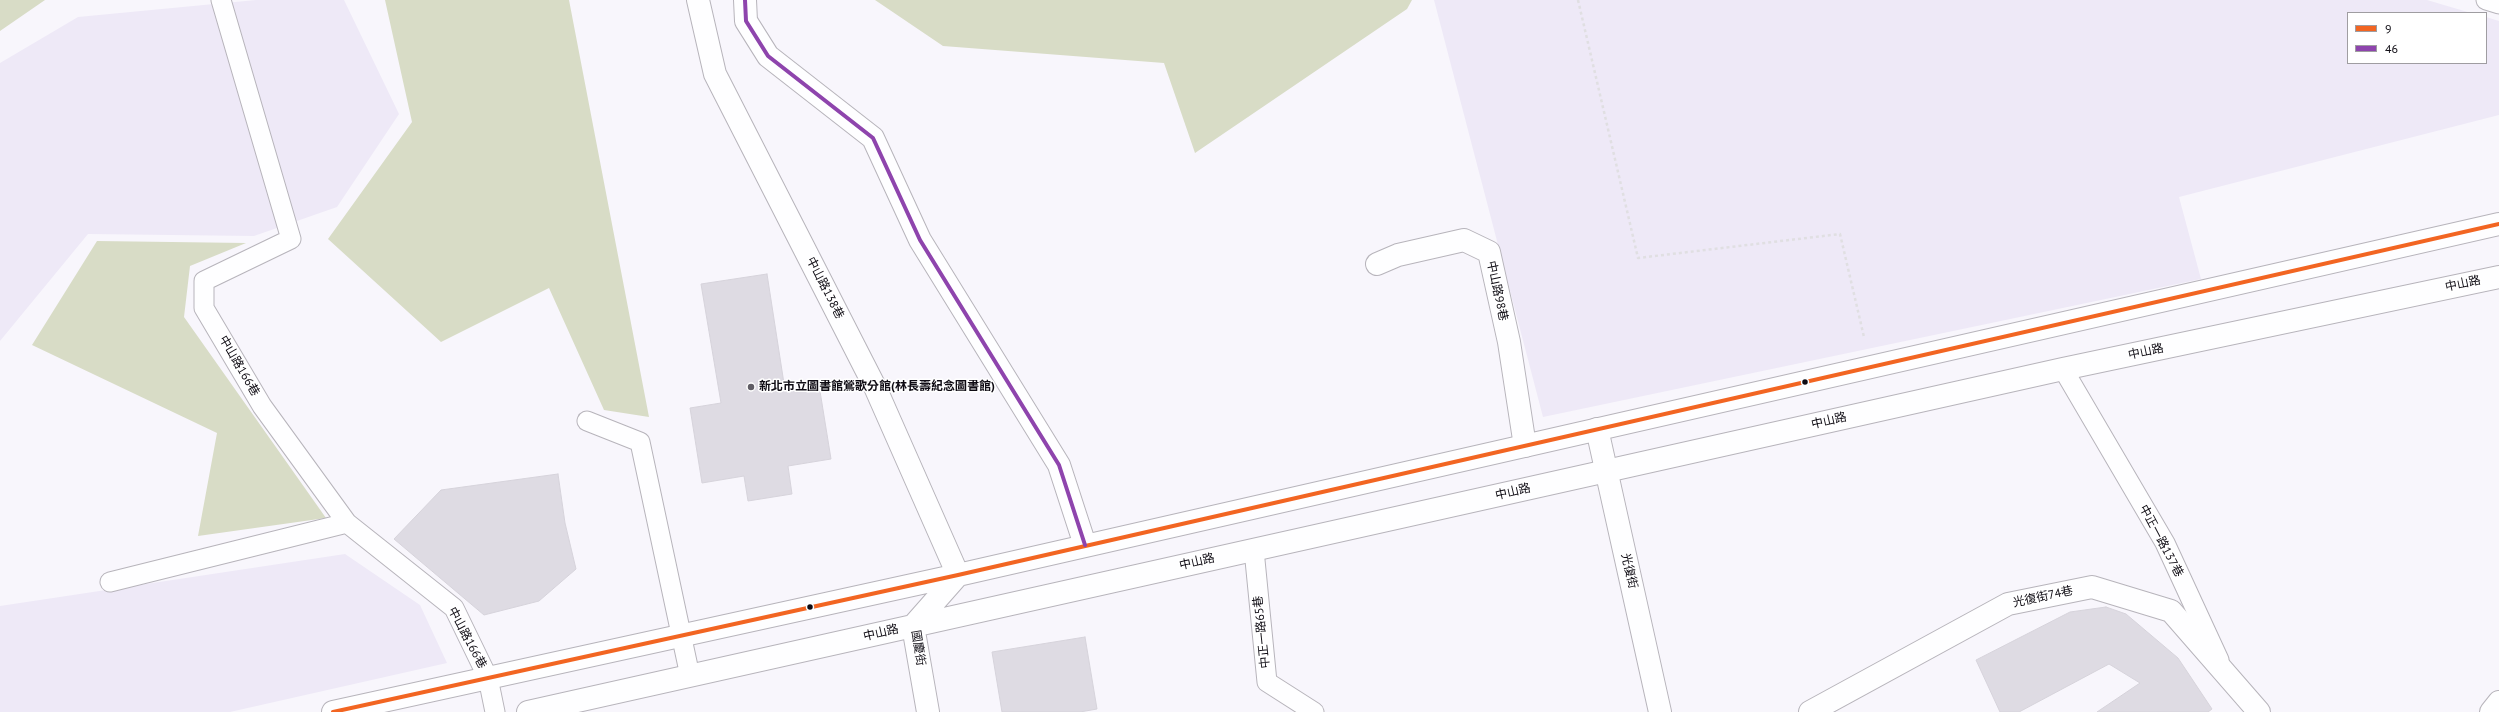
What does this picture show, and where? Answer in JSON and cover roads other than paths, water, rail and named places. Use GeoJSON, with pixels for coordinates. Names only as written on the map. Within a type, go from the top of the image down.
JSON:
{"type":"FeatureCollection","features":[{"type":"Feature","properties":{"kind":"street","name":"中山路138巷"},"geometry":{"type":"LineString","coordinates":[[698,0],[715,74],[875,387],[958,576]]}},
{"type":"Feature","properties":{"kind":"street"},"geometry":{"type":"LineString","coordinates":[[745,0],[746,21],[768,56],[873,138],[920,240],[1058,465],[1085,545]]}},
{"type":"Feature","properties":{"kind":"street"},"geometry":{"type":"LineString","coordinates":[[333,712],[958,576],[1085,545],[2499,224]]}},
{"type":"Feature","properties":{"kind":"street","name":"中山路98巷"},"geometry":{"type":"LineString","coordinates":[[1377,264],[1398,255],[1464,240],[1489,252],[1509,342],[1525,446]]}},
{"type":"Feature","properties":{"kind":"street","name":"中山路"},"geometry":{"type":"LineString","coordinates":[[528,712],[2062,370],[2499,277]]}},
{"type":"Feature","properties":{"kind":"street","name":"光復街"},"geometry":{"type":"LineString","coordinates":[[1597,429],[1660,712]]}},
{"type":"Feature","properties":{"kind":"street","name":"國慶街"},"geometry":{"type":"LineString","coordinates":[[928,712],[913,626],[958,576]]}},
{"type":"Feature","properties":{"kind":"street","name":"光復街74巷"},"geometry":{"type":"LineString","coordinates":[[1810,712],[2008,604],[2092,587],[2171,611],[2224,670]]}},
{"type":"Feature","properties":{"kind":"street","name":"中正一路137巷"},"geometry":{"type":"LineString","coordinates":[[2224,670],[2259,712]]}},
{"type":"Feature","properties":{"kind":"street"},"geometry":{"type":"LineString","coordinates":[[2491,712],[2499,702]]}},
{"type":"Feature","properties":{"kind":"lane","name":"中山路166巷"},"geometry":{"type":"LineString","coordinates":[[221,0],[291,239],[204,281],[204,308],[262,406],[347,523],[454,608],[488,678],[495,712]]}},
{"type":"Feature","properties":{"kind":"lane"},"geometry":{"type":"LineString","coordinates":[[2486,0],[2499,4]]}},
{"type":"Feature","properties":{"kind":"lane","name":"中正一路137巷"},"geometry":{"type":"LineString","coordinates":[[2062,370],[2165,543],[2224,670]]}},
{"type":"Feature","properties":{"kind":"lane"},"geometry":{"type":"LineString","coordinates":[[587,421],[640,442],[690,676]]}},
{"type":"Feature","properties":{"kind":"lane"},"geometry":{"type":"LineString","coordinates":[[110,582],[347,523]]}},
{"type":"Feature","properties":{"kind":"lane","name":"中正一路65巷"},"geometry":{"type":"LineString","coordinates":[[1254,550],[1267,682],[1314,712]]}},
{"type":"Feature","properties":{"kind":"place","name":"新北市立圖書館鶯歌分館(林長壽紀念圖書館)"},"geometry":{"type":"Point","coordinates":[751,387]}}]}
